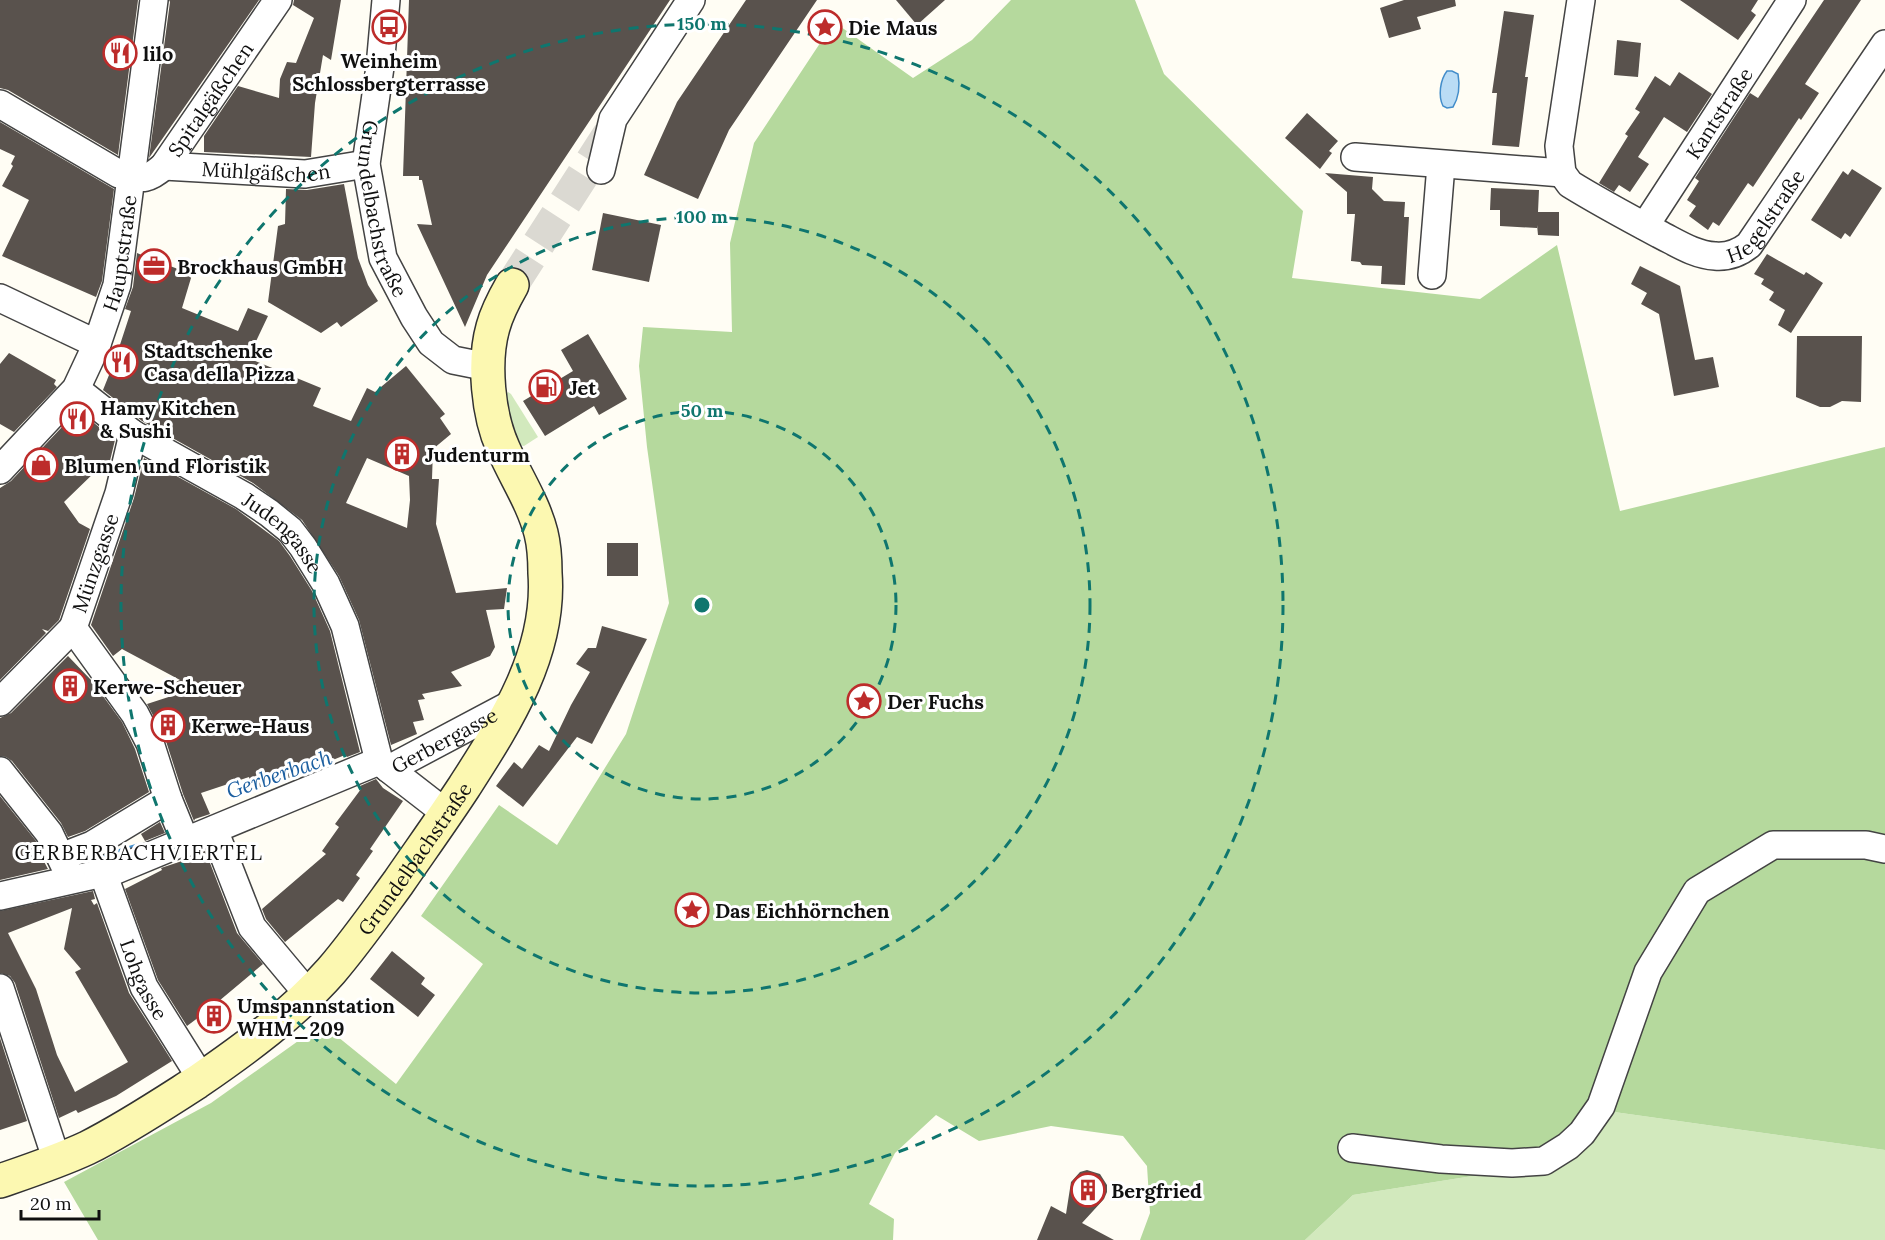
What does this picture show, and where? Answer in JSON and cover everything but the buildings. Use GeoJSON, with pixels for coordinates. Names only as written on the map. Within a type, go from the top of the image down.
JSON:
{"type":"FeatureCollection","features":[{"type":"Feature","properties":{"kind":"main road","name":"Grundelbachstraße"},"geometry":{"type":"LineString","coordinates":[[0,1181],[87,1148],[139,1120],[254,1041],[308,994],[351,947],[447,814],[503,726],[517,701],[538,638],[546,575],[541,533],[499,436],[489,391],[488,367],[492,329],[498,311],[512,285]]}},
{"type":"Feature","properties":{"kind":"street","name":"Hauptstraße"},"geometry":{"type":"LineString","coordinates":[[0,470],[9,443],[76,389],[97,344],[117,285],[154,0]]}},
{"type":"Feature","properties":{"kind":"street","name":"Spitalgäßchen"},"geometry":{"type":"LineString","coordinates":[[131,176],[152,176],[164,166],[278,0]]}},
{"type":"Feature","properties":{"kind":"street"},"geometry":{"type":"LineString","coordinates":[[601,170],[613,118],[691,0]]}},
{"type":"Feature","properties":{"kind":"street"},"geometry":{"type":"LineString","coordinates":[[1355,157],[1562,173],[1559,146],[1581,0]]}},
{"type":"Feature","properties":{"kind":"street","name":"Kantstraße"},"geometry":{"type":"LineString","coordinates":[[1645,226],[1792,0]]}},
{"type":"Feature","properties":{"kind":"street","name":"Grundelbachstraße"},"geometry":{"type":"LineString","coordinates":[[386,1],[380,67],[366,164],[383,258],[414,317],[431,343],[453,360],[488,367]]}},
{"type":"Feature","properties":{"kind":"street","name":"Hegelstraße"},"geometry":{"type":"LineString","coordinates":[[1562,173],[1570,184],[1578,189],[1645,226],[1704,254],[1717,256],[1742,251],[1749,245],[1885,44]]}},
{"type":"Feature","properties":{"kind":"street"},"geometry":{"type":"LineString","coordinates":[[0,104],[119,174],[131,176]]}},
{"type":"Feature","properties":{"kind":"street","name":"Mühlgäßchen"},"geometry":{"type":"LineString","coordinates":[[164,166],[305,174],[366,164]]}},
{"type":"Feature","properties":{"kind":"street"},"geometry":{"type":"LineString","coordinates":[[1432,274],[1441,165]]}},
{"type":"Feature","properties":{"kind":"street"},"geometry":{"type":"LineString","coordinates":[[0,298],[97,344]]}},
{"type":"Feature","properties":{"kind":"street","name":"Judengasse"},"geometry":{"type":"LineString","coordinates":[[76,389],[134,434],[244,496],[290,530],[326,584],[345,626],[384,765]]}},
{"type":"Feature","properties":{"kind":"street","name":"Münzgasse"},"geometry":{"type":"LineString","coordinates":[[134,434],[118,493],[73,628],[135,714],[150,743],[168,799],[186,843]]}},
{"type":"Feature","properties":{"kind":"street"},"geometry":{"type":"LineString","coordinates":[[0,702],[73,628]]}},
{"type":"Feature","properties":{"kind":"street","name":"Gerbergasse"},"geometry":{"type":"LineString","coordinates":[[0,896],[66,868],[103,873],[117,870],[384,765],[517,701]]}},
{"type":"Feature","properties":{"kind":"street"},"geometry":{"type":"LineString","coordinates":[[384,765],[447,814]]}},
{"type":"Feature","properties":{"kind":"street"},"geometry":{"type":"LineString","coordinates":[[0,771],[49,833],[66,868],[92,845],[168,799]]}},
{"type":"Feature","properties":{"kind":"street"},"geometry":{"type":"LineString","coordinates":[[214,830],[252,927],[308,994]]}},
{"type":"Feature","properties":{"kind":"street"},"geometry":{"type":"LineString","coordinates":[[1352,1148],[1442,1159],[1512,1163],[1544,1161],[1582,1134],[1601,1106],[1648,972],[1697,891],[1773,845],[1866,845],[1885,849]]}},
{"type":"Feature","properties":{"kind":"street","name":"Lohgasse"},"geometry":{"type":"LineString","coordinates":[[103,873],[144,987],[201,1078]]}},
{"type":"Feature","properties":{"kind":"street"},"geometry":{"type":"LineString","coordinates":[[0,988],[57,1161]]}},
{"type":"Feature","properties":{"kind":"green space"},"geometry":{"type":"Polygon","coordinates":[[[1011,0],[1135,0],[1164,74],[1303,211],[1292,278],[1480,299],[1557,245],[1620,511],[1885,447],[1885,1150],[1607,1111],[1529,1167],[1353,1195],[1305,1240],[1140,1240],[1150,1213],[1147,1166],[1123,1136],[1051,1126],[979,1141],[936,1115],[895,1153],[869,1204],[894,1219],[893,1240],[98,1240],[64,1182],[211,1103],[322,1024],[396,1084],[483,964],[421,916],[499,805],[557,845],[626,734],[669,603],[647,447],[639,366],[643,327],[732,332],[730,243],[754,143],[834,22],[913,78],[972,40],[1011,0]]]}},
{"type":"Feature","properties":{"kind":"green space"},"geometry":{"type":"Polygon","coordinates":[[[508,392],[538,437],[524,446],[519,445],[508,420],[506,394],[508,392]]]}},
{"type":"Feature","properties":{"kind":"green space"},"geometry":{"type":"Polygon","coordinates":[[[1607,1111],[1885,1150],[1885,1240],[1305,1240],[1353,1195],[1529,1167],[1607,1111]]]}},
{"type":"Feature","properties":{"kind":"water"},"geometry":{"type":"Polygon","coordinates":[[[1447,71],[1458,74],[1459,82],[1455,103],[1453,107],[1447,108],[1441,102],[1440,93],[1441,83],[1447,71]]]}},
{"type":"Feature","properties":{"kind":"waterway","name":"Gerberbach"},"geometry":{"type":"LineString","coordinates":[[80,865],[139,847]]}},
{"type":"Feature","properties":{"kind":"tunnel"},"geometry":{"type":"LineString","coordinates":[[512,285],[613,128]]}},
{"type":"Feature","properties":{"kind":"place","name":"Weinheim Schlossbergterrasse"},"geometry":{"type":"Point","coordinates":[389,27]}},
{"type":"Feature","properties":{"kind":"place","name":"Die Maus"},"geometry":{"type":"Point","coordinates":[825,27]}},
{"type":"Feature","properties":{"kind":"place","name":"lilo"},"geometry":{"type":"Point","coordinates":[120,53]}},
{"type":"Feature","properties":{"kind":"place","name":"Brockhaus GmbH"},"geometry":{"type":"Point","coordinates":[154,266]}},
{"type":"Feature","properties":{"kind":"place","name":"Stadtschenke Casa della Pizza"},"geometry":{"type":"Point","coordinates":[121,362]}},
{"type":"Feature","properties":{"kind":"place","name":"Jet"},"geometry":{"type":"Point","coordinates":[546,387]}},
{"type":"Feature","properties":{"kind":"place","name":"Hamy Kitchen & Sushi"},"geometry":{"type":"Point","coordinates":[77,419]}},
{"type":"Feature","properties":{"kind":"place","name":"Judenturm"},"geometry":{"type":"Point","coordinates":[402,454]}},
{"type":"Feature","properties":{"kind":"place","name":"Blumen und Floristik"},"geometry":{"type":"Point","coordinates":[41,465]}},
{"type":"Feature","properties":{"kind":"place","name":"Kerwe-Scheuer"},"geometry":{"type":"Point","coordinates":[70,686]}},
{"type":"Feature","properties":{"kind":"place","name":"Der Fuchs"},"geometry":{"type":"Point","coordinates":[864,701]}},
{"type":"Feature","properties":{"kind":"place","name":"Kerwe-Haus"},"geometry":{"type":"Point","coordinates":[168,725]}},
{"type":"Feature","properties":{"kind":"place","name":"Das Eichhörnchen"},"geometry":{"type":"Point","coordinates":[692,910]}},
{"type":"Feature","properties":{"kind":"place","name":"Umspannstation WHM_209"},"geometry":{"type":"Point","coordinates":[214,1016]}},
{"type":"Feature","properties":{"kind":"place","name":"Bergfried"},"geometry":{"type":"Point","coordinates":[1088,1190]}},
{"type":"Feature","properties":{"kind":"district","name":"GERBERBACHVIERTEL"},"geometry":{"type":"Point","coordinates":[139,852]}}]}
